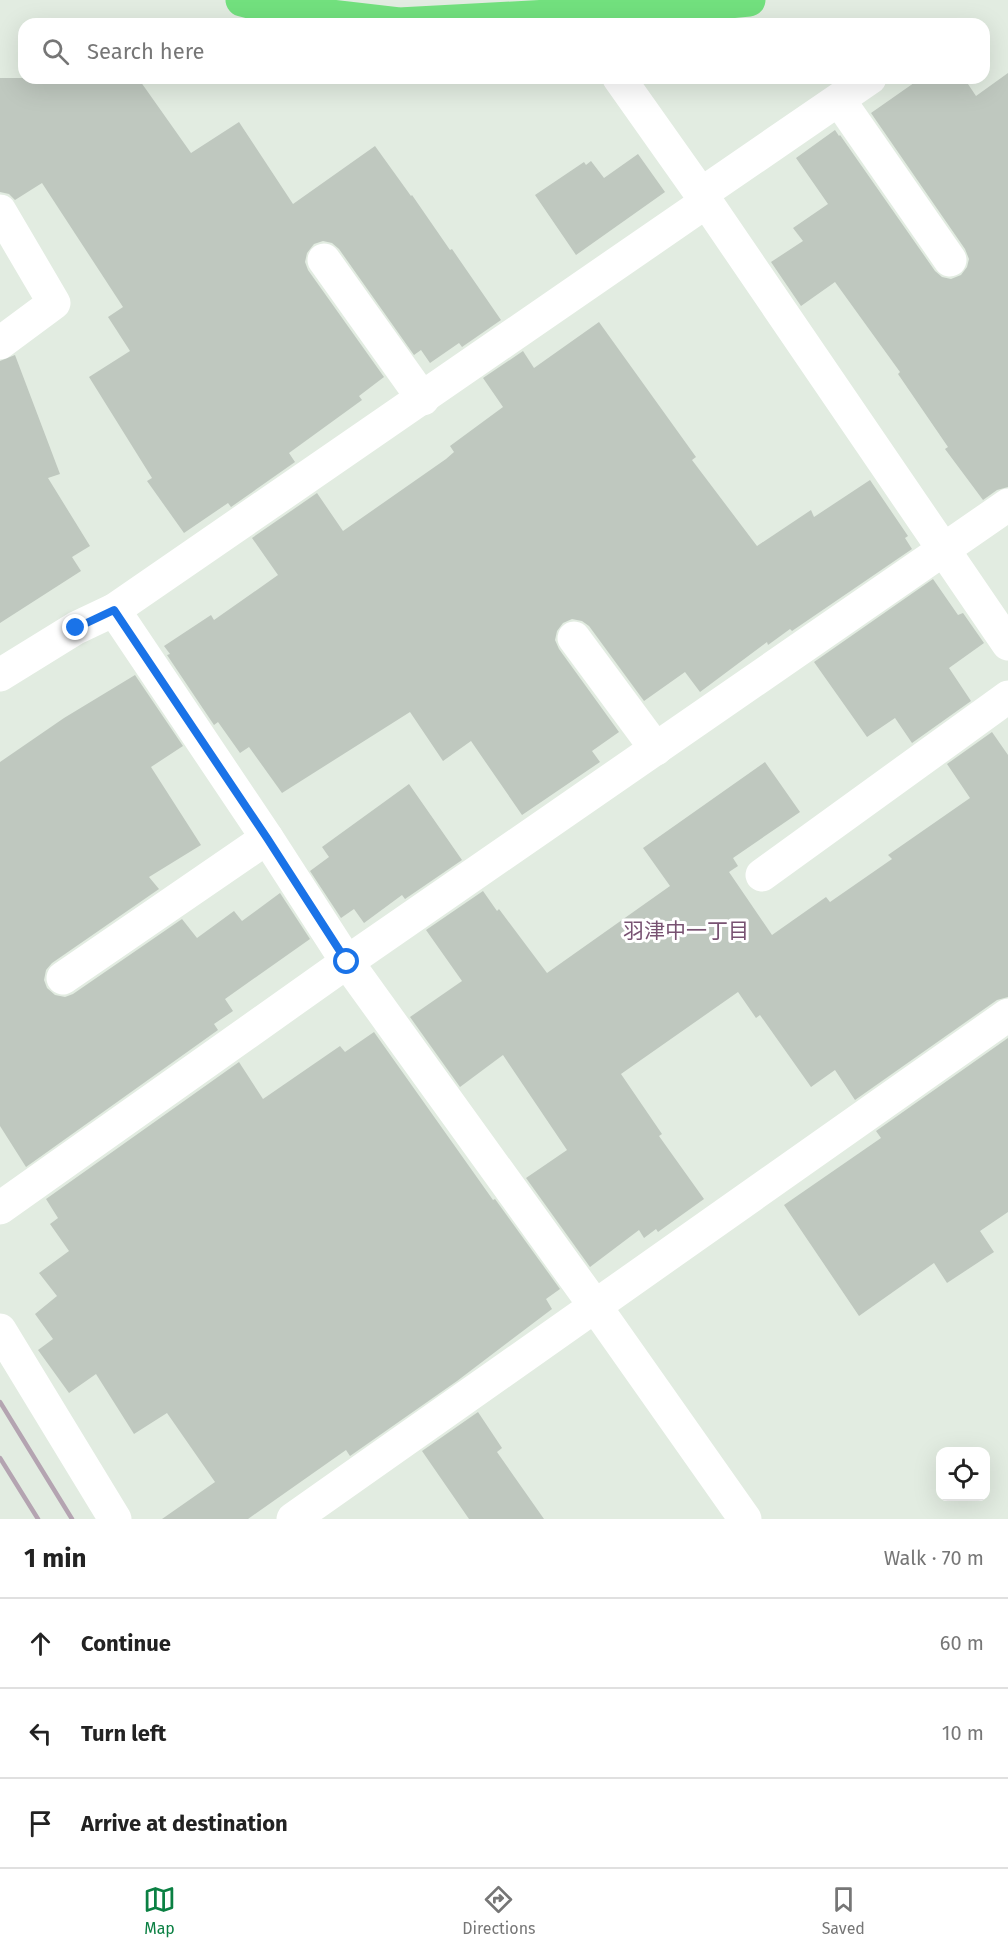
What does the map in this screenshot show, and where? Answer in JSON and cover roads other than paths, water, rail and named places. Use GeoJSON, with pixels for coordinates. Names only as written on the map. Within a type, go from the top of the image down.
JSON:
{"type":"FeatureCollection","features":[{"type":"Feature","properties":{"kind":"main road"},"geometry":{"type":"LineString","coordinates":[[242,0],[280,10],[348,18]]}},
{"type":"Feature","properties":{"kind":"main road"},"geometry":{"type":"LineString","coordinates":[[582,18],[625,6],[749,0]]}},
{"type":"Feature","properties":{"kind":"street"},"geometry":{"type":"LineString","coordinates":[[623,84],[704,198],[1008,644]]}},
{"type":"Feature","properties":{"kind":"street"},"geometry":{"type":"LineString","coordinates":[[0,675],[76,628],[114,610],[423,399],[861,84]]}},
{"type":"Feature","properties":{"kind":"street"},"geometry":{"type":"LineString","coordinates":[[838,100],[950,260]]}},
{"type":"Feature","properties":{"kind":"street"},"geometry":{"type":"LineString","coordinates":[[0,211],[54,303],[0,343]]}},
{"type":"Feature","properties":{"kind":"street"},"geometry":{"type":"LineString","coordinates":[[324,260],[423,399]]}},
{"type":"Feature","properties":{"kind":"street"},"geometry":{"type":"LineString","coordinates":[[0,1208],[347,962],[1008,505]]}},
{"type":"Feature","properties":{"kind":"street"},"geometry":{"type":"LineString","coordinates":[[114,610],[347,962],[745,1519]]}},
{"type":"Feature","properties":{"kind":"street"},"geometry":{"type":"LineString","coordinates":[[574,638],[656,749]]}},
{"type":"Feature","properties":{"kind":"street"},"geometry":{"type":"LineString","coordinates":[[762,876],[1008,697]]}},
{"type":"Feature","properties":{"kind":"street"},"geometry":{"type":"LineString","coordinates":[[63,978],[267,838]]}},
{"type":"Feature","properties":{"kind":"street"},"geometry":{"type":"LineString","coordinates":[[293,1519],[1008,1015]]}},
{"type":"Feature","properties":{"kind":"street"},"geometry":{"type":"LineString","coordinates":[[0,1330],[115,1519]]}},
{"type":"Feature","properties":{"kind":"railway"},"geometry":{"type":"LineString","coordinates":[[0,1402],[72,1519]]}},
{"type":"Feature","properties":{"kind":"railway"},"geometry":{"type":"LineString","coordinates":[[0,1458],[38,1519]]}},
{"type":"Feature","properties":{"kind":"district","name":"羽津中一丁目"},"geometry":{"type":"Point","coordinates":[686,931]}}]}
